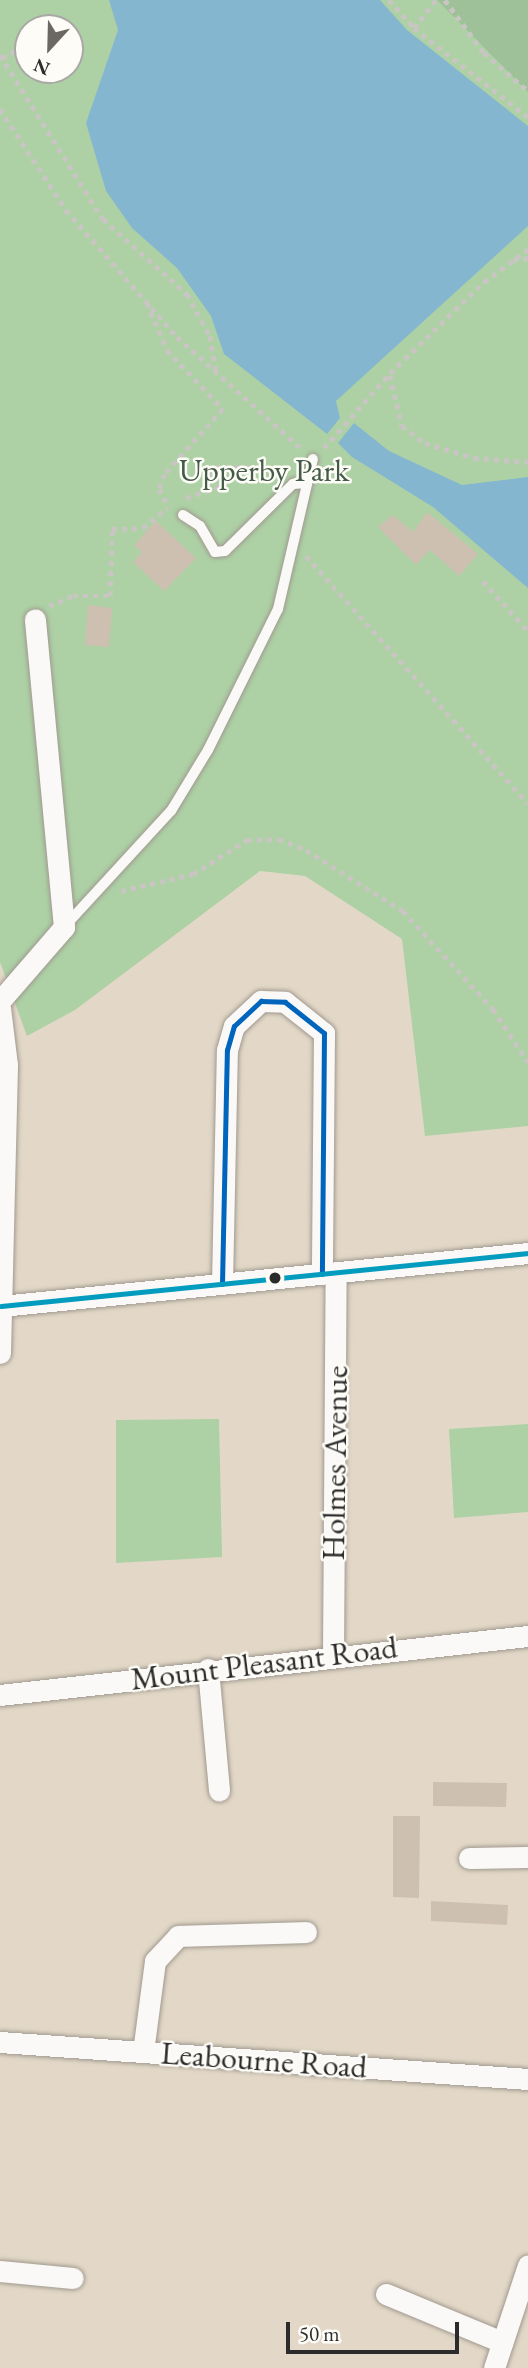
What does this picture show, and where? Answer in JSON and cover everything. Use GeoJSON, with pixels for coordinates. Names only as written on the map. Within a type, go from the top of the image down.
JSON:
{"type":"FeatureCollection","features":[{"type":"Feature","properties":{"kind":"street"},"geometry":{"type":"LineString","coordinates":[[0,1001],[64,926],[35,619]]}},
{"type":"Feature","properties":{"kind":"street","name":"Holmes Avenue"},"geometry":{"type":"LineString","coordinates":[[222,1284],[227,1050],[234,1026],[261,1001],[285,1002],[324,1033],[333,1654]]}},
{"type":"Feature","properties":{"kind":"street"},"geometry":{"type":"LineString","coordinates":[[0,1008],[7,1065],[0,1353]]}},
{"type":"Feature","properties":{"kind":"street"},"geometry":{"type":"LineString","coordinates":[[1,1306],[528,1254]]}},
{"type":"Feature","properties":{"kind":"street","name":"Mount Pleasant Road"},"geometry":{"type":"LineString","coordinates":[[0,1695],[333,1654],[528,1636]]}},
{"type":"Feature","properties":{"kind":"street"},"geometry":{"type":"LineString","coordinates":[[208,1669],[219,1791]]}},
{"type":"Feature","properties":{"kind":"street"},"geometry":{"type":"LineString","coordinates":[[469,1858],[528,1857]]}},
{"type":"Feature","properties":{"kind":"street"},"geometry":{"type":"LineString","coordinates":[[143,2052],[155,1961],[178,1936],[306,1933]]}},
{"type":"Feature","properties":{"kind":"street","name":"Leabourne Road"},"geometry":{"type":"LineString","coordinates":[[0,2042],[528,2079]]}},
{"type":"Feature","properties":{"kind":"street"},"geometry":{"type":"LineString","coordinates":[[494,2368],[528,2265]]}},
{"type":"Feature","properties":{"kind":"street"},"geometry":{"type":"LineString","coordinates":[[0,2272],[73,2278]]}},
{"type":"Feature","properties":{"kind":"street"},"geometry":{"type":"LineString","coordinates":[[386,2294],[502,2342]]}},
{"type":"Feature","properties":{"kind":"lane"},"geometry":{"type":"LineString","coordinates":[[64,926],[172,811],[196,771],[278,609],[313,458]]}},
{"type":"Feature","properties":{"kind":"lane"},"geometry":{"type":"LineString","coordinates":[[183,514],[200,526],[215,552],[225,551],[293,484],[307,483]]}},
{"type":"Feature","properties":{"kind":"path"},"geometry":{"type":"LineString","coordinates":[[389,0],[414,28],[528,117]]}},
{"type":"Feature","properties":{"kind":"path"},"geometry":{"type":"LineString","coordinates":[[414,28],[436,0]]}},
{"type":"Feature","properties":{"kind":"path"},"geometry":{"type":"LineString","coordinates":[[445,0],[484,53],[528,91]]}},
{"type":"Feature","properties":{"kind":"path"},"geometry":{"type":"LineString","coordinates":[[1,56],[103,219],[187,294],[210,335],[216,372]]}},
{"type":"Feature","properties":{"kind":"path"},"geometry":{"type":"LineString","coordinates":[[0,109],[66,210],[147,303],[216,372],[313,458]]}},
{"type":"Feature","properties":{"kind":"path"},"geometry":{"type":"LineString","coordinates":[[35,619],[37,611],[73,596],[110,596],[112,529],[143,528],[169,508],[220,486],[222,480],[211,473],[215,467],[284,469],[313,458],[390,373],[528,249]]}},
{"type":"Feature","properties":{"kind":"path"},"geometry":{"type":"LineString","coordinates":[[513,260],[528,258]]}},
{"type":"Feature","properties":{"kind":"path"},"geometry":{"type":"LineString","coordinates":[[147,303],[167,350],[223,409],[165,474],[159,489],[169,508],[183,514]]}},
{"type":"Feature","properties":{"kind":"path"},"geometry":{"type":"LineString","coordinates":[[390,373],[390,394],[402,426],[425,443],[474,458],[528,461]]}},
{"type":"Feature","properties":{"kind":"path"},"geometry":{"type":"LineString","coordinates":[[293,542],[528,803]]}},
{"type":"Feature","properties":{"kind":"path"},"geometry":{"type":"LineString","coordinates":[[483,580],[528,631]]}},
{"type":"Feature","properties":{"kind":"path"},"geometry":{"type":"LineString","coordinates":[[113,898],[194,874],[247,840],[279,839],[362,881],[403,911],[494,1009],[528,1062]]}},
{"type":"Feature","properties":{"kind":"green space","name":"Upperby Park"},"geometry":{"type":"Polygon","coordinates":[[[0,0],[528,0],[528,1126],[425,1136],[402,939],[305,876],[260,871],[75,1010],[27,1036],[0,962],[0,0]]]}},
{"type":"Feature","properties":{"kind":"green space"},"geometry":{"type":"Polygon","coordinates":[[[437,0],[528,0],[528,92],[437,0]]]}},
{"type":"Feature","properties":{"kind":"green space"},"geometry":{"type":"Polygon","coordinates":[[[219,1419],[222,1557],[116,1563],[116,1420],[219,1419]]]}},
{"type":"Feature","properties":{"kind":"green space"},"geometry":{"type":"Polygon","coordinates":[[[528,1424],[528,1512],[454,1518],[449,1429],[528,1424]]]}},
{"type":"Feature","properties":{"kind":"water"},"geometry":{"type":"Polygon","coordinates":[[[109,0],[380,0],[407,30],[528,126],[528,226],[336,401],[340,418],[327,434],[224,354],[211,316],[177,268],[132,228],[106,191],[86,123],[118,30],[109,0]]]}},
{"type":"Feature","properties":{"kind":"water"},"geometry":{"type":"Polygon","coordinates":[[[354,423],[389,451],[462,485],[528,477],[528,588],[433,507],[352,457],[338,443],[354,423]]]}},
{"type":"Feature","properties":{"kind":"building"},"geometry":{"type":"Polygon","coordinates":[[[427,512],[478,554],[459,576],[430,550],[416,565],[378,527],[393,515],[413,532],[427,512]]]}},
{"type":"Feature","properties":{"kind":"building"},"geometry":{"type":"Polygon","coordinates":[[[156,521],[196,558],[164,591],[133,562],[142,552],[134,545],[156,521]]]}},
{"type":"Feature","properties":{"kind":"building"},"geometry":{"type":"Polygon","coordinates":[[[88,605],[112,608],[109,647],[85,645],[88,605]]]}},
{"type":"Feature","properties":{"kind":"building"},"geometry":{"type":"Polygon","coordinates":[[[433,1782],[507,1783],[506,1807],[433,1806],[433,1782]]]}},
{"type":"Feature","properties":{"kind":"building"},"geometry":{"type":"Polygon","coordinates":[[[393,1816],[420,1816],[419,1898],[393,1897],[393,1816]]]}},
{"type":"Feature","properties":{"kind":"building"},"geometry":{"type":"Polygon","coordinates":[[[431,1901],[508,1905],[507,1925],[431,1921],[431,1901]]]}},
{"type":"Feature","properties":{"kind":"transit line","name":"50"},"geometry":{"type":"LineString","coordinates":[[222,1284],[227,1050],[234,1026],[261,1001],[285,1002],[324,1033],[322,1274]]}},
{"type":"Feature","properties":{"kind":"transit line"},"geometry":{"type":"LineString","coordinates":[[1,1306],[528,1253]]}}]}
